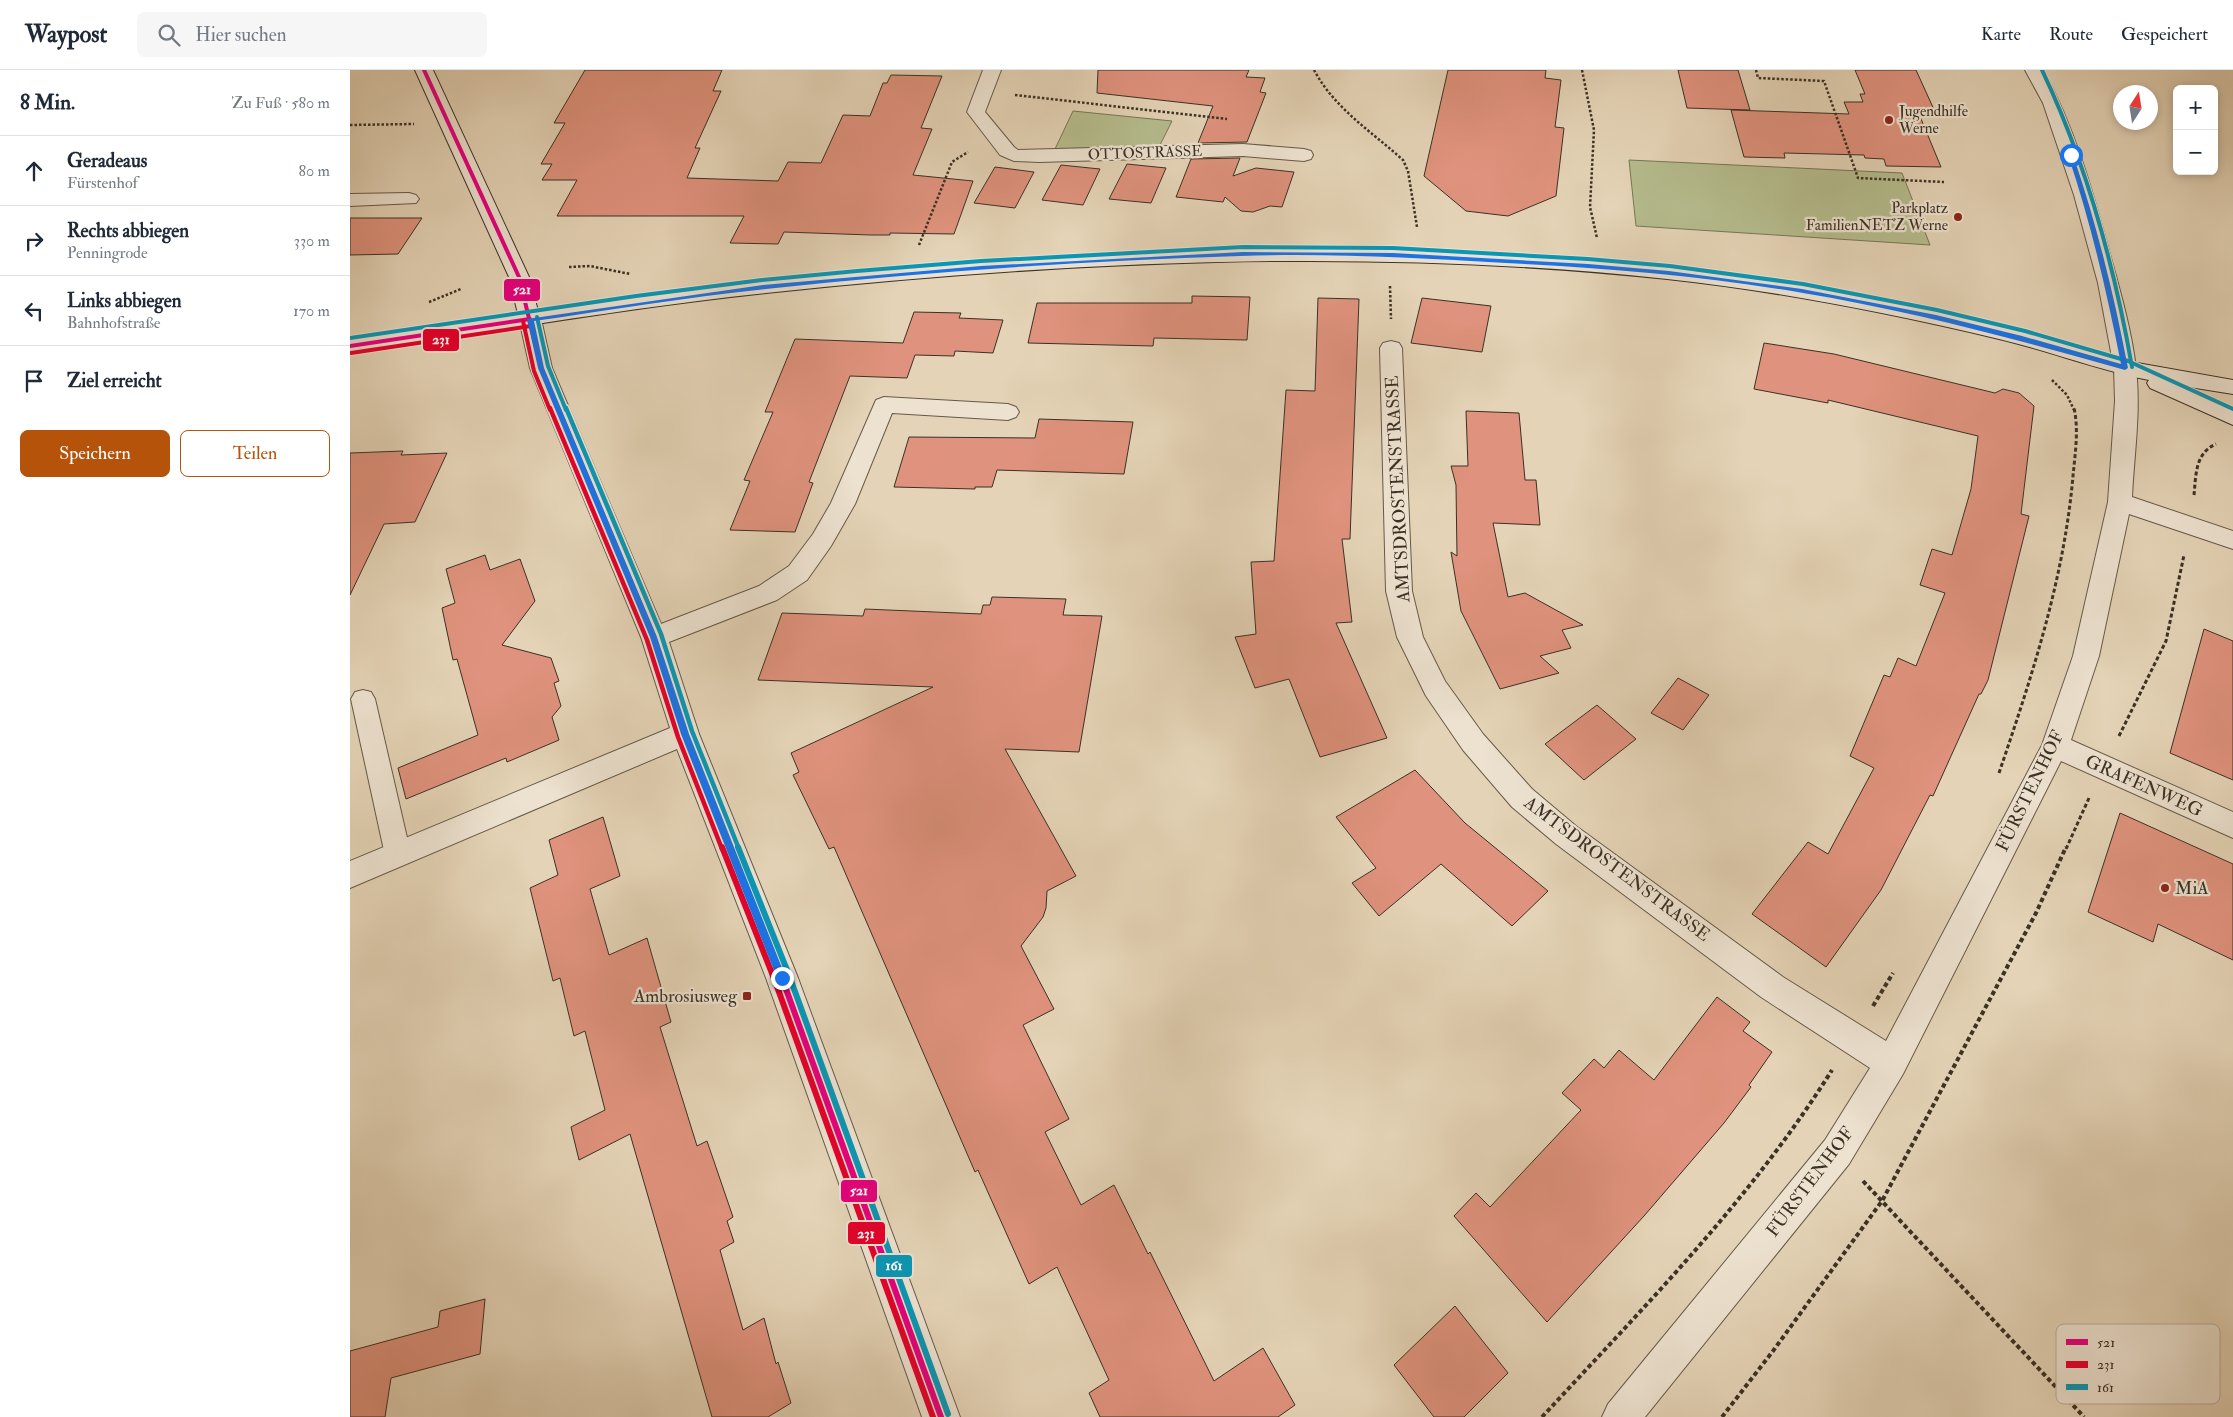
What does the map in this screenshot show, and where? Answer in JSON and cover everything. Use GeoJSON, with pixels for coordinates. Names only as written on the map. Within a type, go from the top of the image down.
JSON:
{"type":"FeatureCollection","features":[{"type":"Feature","properties":{"kind":"street"},"geometry":{"type":"LineString","coordinates":[[424,70],[519,277],[541,368],[654,637],[685,734],[782,978],[942,1417]]}},
{"type":"Feature","properties":{"kind":"street","name":"OTTOSTRASSE"},"geometry":{"type":"LineString","coordinates":[[992,70],[976,112],[1007,151],[1014,155],[1243,150],[1304,155]]}},
{"type":"Feature","properties":{"kind":"street","name":"FÜRSTENHOF"},"geometry":{"type":"LineString","coordinates":[[1621,1417],[1837,1152],[1892,1063],[2055,746],[2086,656],[2120,502],[2126,401],[2125,368],[2108,282],[2084,195],[2052,103],[2034,70]]}},
{"type":"Feature","properties":{"kind":"street"},"geometry":{"type":"LineString","coordinates":[[350,200],[409,199]]}},
{"type":"Feature","properties":{"kind":"street"},"geometry":{"type":"LineString","coordinates":[[350,346],[763,287],[981,268],[1243,254],[1393,255],[1588,266],[1669,273],[1802,291],[1936,317],[2022,338],[2125,368],[2233,387]]}},
{"type":"Feature","properties":{"kind":"street","name":"AMTSDROSTENSTRASSE"},"geometry":{"type":"LineString","coordinates":[[1391,348],[1399,591],[1410,637],[1435,688],[1473,742],[1522,798],[1566,835],[1772,987],[1892,1063]]}},
{"type":"Feature","properties":{"kind":"street"},"geometry":{"type":"LineString","coordinates":[[2125,368],[2233,417]]}},
{"type":"Feature","properties":{"kind":"street"},"geometry":{"type":"LineString","coordinates":[[654,637],[768,593],[798,573],[822,540],[843,504],[884,405],[1008,412]]}},
{"type":"Feature","properties":{"kind":"street"},"geometry":{"type":"LineString","coordinates":[[2120,502],[2233,540]]}},
{"type":"Feature","properties":{"kind":"street"},"geometry":{"type":"LineString","coordinates":[[350,875],[685,734]]}},
{"type":"Feature","properties":{"kind":"street","name":"GRAFENWEG"},"geometry":{"type":"LineString","coordinates":[[2055,746],[2233,825]]}},
{"type":"Feature","properties":{"kind":"lane"},"geometry":{"type":"LineString","coordinates":[[362,699],[398,855]]}},
{"type":"Feature","properties":{"kind":"path"},"geometry":{"type":"LineString","coordinates":[[1314,70],[1333,102],[1403,160],[1408,171],[1414,198],[1418,234]]}},
{"type":"Feature","properties":{"kind":"path"},"geometry":{"type":"LineString","coordinates":[[1582,70],[1594,130],[1590,207],[1598,243]]}},
{"type":"Feature","properties":{"kind":"path"},"geometry":{"type":"LineString","coordinates":[[1756,70],[1758,78],[1824,81],[1858,178],[1944,182]]}},
{"type":"Feature","properties":{"kind":"path"},"geometry":{"type":"LineString","coordinates":[[984,92],[1229,120]]}},
{"type":"Feature","properties":{"kind":"path"},"geometry":{"type":"LineString","coordinates":[[350,125],[415,124]]}},
{"type":"Feature","properties":{"kind":"path"},"geometry":{"type":"LineString","coordinates":[[918,252],[920,239],[952,162],[994,136]]}},
{"type":"Feature","properties":{"kind":"path"},"geometry":{"type":"LineString","coordinates":[[569,267],[590,266],[636,275]]}},
{"type":"Feature","properties":{"kind":"path"},"geometry":{"type":"LineString","coordinates":[[1390,282],[1391,348]]}},
{"type":"Feature","properties":{"kind":"path"},"geometry":{"type":"LineString","coordinates":[[429,302],[460,289]]}},
{"type":"Feature","properties":{"kind":"path"},"geometry":{"type":"LineString","coordinates":[[1996,782],[2036,665],[2066,549],[2073,482],[2075,422],[2073,406],[2067,396],[2052,380]]}},
{"type":"Feature","properties":{"kind":"path"},"geometry":{"type":"LineString","coordinates":[[1722,1417],[1882,1201],[2036,913],[2102,768],[2166,640],[2190,524],[2200,453],[2208,446],[2224,442]]}},
{"type":"Feature","properties":{"kind":"path"},"geometry":{"type":"LineString","coordinates":[[1542,1417],[1656,1294],[1757,1177],[1807,1110],[1851,1037],[1898,966]]}},
{"type":"Feature","properties":{"kind":"path"},"geometry":{"type":"LineString","coordinates":[[1837,1152],[2056,1387]]}},
{"type":"Feature","properties":{"kind":"path"},"geometry":{"type":"LineString","coordinates":[[2072,1404],[2084,1417]]}},
{"type":"Feature","properties":{"kind":"green space"},"geometry":{"type":"Polygon","coordinates":[[[1073,111],[1172,121],[1159,147],[1055,149],[1073,111]]]}},
{"type":"Feature","properties":{"kind":"green space"},"geometry":{"type":"Polygon","coordinates":[[[1629,160],[1902,173],[1930,245],[1636,226],[1629,160]]]}},
{"type":"Feature","properties":{"kind":"building"},"geometry":{"type":"Polygon","coordinates":[[[585,70],[722,70],[713,91],[721,91],[695,148],[700,148],[687,178],[778,181],[788,162],[821,163],[843,115],[870,116],[883,83],[887,83],[891,75],[942,76],[921,128],[932,129],[913,175],[973,181],[954,234],[890,233],[890,235],[871,235],[784,232],[778,244],[730,243],[744,216],[557,216],[577,180],[542,180],[552,164],[541,164],[565,123],[554,123],[585,70]]]}},
{"type":"Feature","properties":{"kind":"building"},"geometry":{"type":"Polygon","coordinates":[[[1098,70],[1249,70],[1246,77],[1265,78],[1260,92],[1266,93],[1247,142],[1198,143],[1213,106],[1097,93],[1098,70]]]}},
{"type":"Feature","properties":{"kind":"building"},"geometry":{"type":"Polygon","coordinates":[[[1448,70],[1546,70],[1545,78],[1561,80],[1555,127],[1564,128],[1556,196],[1508,216],[1466,211],[1424,176],[1448,70]]]}},
{"type":"Feature","properties":{"kind":"building"},"geometry":{"type":"Polygon","coordinates":[[[1678,70],[1738,70],[1750,110],[1687,108],[1678,70]]]}},
{"type":"Feature","properties":{"kind":"building"},"geometry":{"type":"Polygon","coordinates":[[[1855,70],[1916,70],[1936,114],[1919,114],[1941,167],[1886,166],[1884,159],[1865,158],[1864,155],[1784,153],[1785,158],[1744,157],[1731,110],[1849,114],[1844,102],[1863,102],[1860,94],[1865,94],[1855,70]]]}},
{"type":"Feature","properties":{"kind":"building"},"geometry":{"type":"Polygon","coordinates":[[[1240,158],[1233,176],[1256,168],[1294,172],[1282,207],[1270,206],[1253,212],[1241,211],[1225,197],[1223,202],[1176,197],[1191,159],[1240,158]]]}},
{"type":"Feature","properties":{"kind":"building"},"geometry":{"type":"Polygon","coordinates":[[[1127,164],[1166,168],[1151,203],[1109,199],[1127,164]]]}},
{"type":"Feature","properties":{"kind":"building"},"geometry":{"type":"Polygon","coordinates":[[[1061,165],[1100,169],[1083,205],[1042,200],[1061,165]]]}},
{"type":"Feature","properties":{"kind":"building"},"geometry":{"type":"Polygon","coordinates":[[[995,167],[1034,172],[1015,208],[974,203],[995,167]]]}},
{"type":"Feature","properties":{"kind":"building"},"geometry":{"type":"Polygon","coordinates":[[[350,218],[422,218],[398,254],[350,255],[350,218]]]}},
{"type":"Feature","properties":{"kind":"building"},"geometry":{"type":"Polygon","coordinates":[[[1192,296],[1250,297],[1247,340],[1154,338],[1153,346],[1028,343],[1037,303],[1192,303],[1192,296]]]}},
{"type":"Feature","properties":{"kind":"building"},"geometry":{"type":"Polygon","coordinates":[[[1318,298],[1359,299],[1350,539],[1342,539],[1352,622],[1336,623],[1387,738],[1320,757],[1289,679],[1255,688],[1235,637],[1256,634],[1251,562],[1274,561],[1286,390],[1315,391],[1318,298]]]}},
{"type":"Feature","properties":{"kind":"building"},"geometry":{"type":"Polygon","coordinates":[[[1422,298],[1491,306],[1482,352],[1411,343],[1422,298]]]}},
{"type":"Feature","properties":{"kind":"building"},"geometry":{"type":"Polygon","coordinates":[[[914,312],[961,313],[959,318],[1003,320],[993,353],[955,351],[954,356],[915,355],[907,378],[850,376],[809,482],[813,483],[795,532],[730,530],[750,481],[744,480],[773,412],[765,412],[795,339],[903,343],[914,312]]]}},
{"type":"Feature","properties":{"kind":"building"},"geometry":{"type":"Polygon","coordinates":[[[1764,343],[1834,354],[1995,393],[2003,389],[2019,393],[2034,406],[2021,514],[2029,516],[1988,680],[1981,694],[1979,694],[1933,796],[1930,795],[1881,890],[1826,967],[1752,914],[1808,842],[1828,854],[1874,768],[1850,756],[1884,675],[1890,677],[1898,658],[1916,666],[1945,593],[1920,585],[1932,549],[1952,555],[1971,489],[1978,436],[1828,400],[1828,403],[1754,389],[1764,343]]]}},
{"type":"Feature","properties":{"kind":"building"},"geometry":{"type":"Polygon","coordinates":[[[1466,411],[1519,413],[1525,480],[1536,480],[1540,525],[1493,523],[1508,597],[1525,593],[1583,625],[1562,630],[1571,648],[1540,656],[1559,673],[1500,689],[1461,611],[1451,552],[1457,556],[1456,485],[1451,466],[1468,466],[1466,411]]]}},
{"type":"Feature","properties":{"kind":"building"},"geometry":{"type":"Polygon","coordinates":[[[1039,419],[1133,422],[1124,474],[997,470],[992,487],[975,487],[975,489],[894,487],[909,437],[1035,438],[1039,419]]]}},
{"type":"Feature","properties":{"kind":"building"},"geometry":{"type":"Polygon","coordinates":[[[403,451],[401,455],[447,453],[415,522],[384,524],[350,595],[350,453],[403,451]]]}},
{"type":"Feature","properties":{"kind":"building"},"geometry":{"type":"Polygon","coordinates":[[[485,555],[490,570],[520,559],[535,601],[502,645],[551,658],[559,681],[554,683],[561,706],[552,717],[559,740],[507,762],[506,758],[406,799],[398,768],[478,735],[457,659],[453,660],[442,608],[455,603],[446,569],[485,555]]]}},
{"type":"Feature","properties":{"kind":"building"},"geometry":{"type":"Polygon","coordinates":[[[992,597],[1066,599],[1063,615],[1102,616],[1079,752],[1005,749],[1076,876],[1047,891],[1046,908],[1043,917],[1021,946],[1054,1009],[1023,1025],[1069,1119],[1045,1132],[1081,1205],[1114,1185],[1148,1254],[1150,1252],[1214,1381],[1263,1348],[1295,1405],[1278,1417],[1100,1417],[1089,1393],[1109,1380],[1057,1267],[1029,1284],[978,1170],[975,1172],[834,847],[829,849],[793,775],[799,772],[791,753],[933,687],[758,680],[782,613],[863,616],[865,609],[981,614],[983,605],[990,605],[992,597]]]}},
{"type":"Feature","properties":{"kind":"building"},"geometry":{"type":"Polygon","coordinates":[[[2204,629],[2233,641],[2233,780],[2170,753],[2204,629]]]}},
{"type":"Feature","properties":{"kind":"building"},"geometry":{"type":"Polygon","coordinates":[[[1678,678],[1709,695],[1683,730],[1651,713],[1678,678]]]}},
{"type":"Feature","properties":{"kind":"building"},"geometry":{"type":"Polygon","coordinates":[[[1597,705],[1636,739],[1584,780],[1545,744],[1597,705]]]}},
{"type":"Feature","properties":{"kind":"building"},"geometry":{"type":"Polygon","coordinates":[[[1415,770],[1465,823],[1548,891],[1512,926],[1441,864],[1379,916],[1352,883],[1376,868],[1336,817],[1415,770]]]}},
{"type":"Feature","properties":{"kind":"building","name":"MiA"},"geometry":{"type":"Polygon","coordinates":[[[2120,813],[2233,864],[2233,960],[2158,924],[2153,942],[2088,912],[2120,813]]]}},
{"type":"Feature","properties":{"kind":"building"},"geometry":{"type":"Polygon","coordinates":[[[603,817],[620,876],[590,889],[609,955],[647,938],[671,1022],[660,1027],[697,1146],[707,1141],[733,1217],[727,1221],[734,1242],[720,1250],[743,1330],[764,1318],[776,1364],[778,1362],[791,1403],[768,1417],[712,1417],[630,1134],[579,1160],[571,1127],[605,1110],[585,1031],[574,1036],[560,978],[553,981],[530,888],[558,875],[549,840],[603,817]]]}},
{"type":"Feature","properties":{"kind":"building"},"geometry":{"type":"Polygon","coordinates":[[[1717,997],[1750,1022],[1743,1031],[1772,1052],[1749,1085],[1751,1087],[1724,1123],[1644,1216],[1547,1322],[1454,1216],[1476,1193],[1490,1207],[1581,1110],[1562,1093],[1594,1059],[1604,1068],[1619,1050],[1654,1080],[1717,997]]]}},
{"type":"Feature","properties":{"kind":"building"},"geometry":{"type":"Polygon","coordinates":[[[485,1299],[480,1354],[391,1378],[385,1417],[350,1417],[350,1351],[438,1327],[440,1311],[485,1299]]]}},
{"type":"Feature","properties":{"kind":"building"},"geometry":{"type":"Polygon","coordinates":[[[1455,1306],[1508,1373],[1464,1417],[1434,1417],[1394,1365],[1455,1306]]]}},
{"type":"Feature","properties":{"kind":"transit line","name":"521"},"geometry":{"type":"LineString","coordinates":[[424,70],[519,277],[541,368],[654,637],[685,734],[782,978],[941,1417]]}},
{"type":"Feature","properties":{"kind":"transit line","name":"161"},"geometry":{"type":"LineString","coordinates":[[2042,70],[2059,106],[2087,178],[2117,290],[2132,367]]}},
{"type":"Feature","properties":{"kind":"transit line","name":"161"},"geometry":{"type":"LineString","coordinates":[[350,338],[636,296],[762,280],[857,271],[981,261],[1243,247],[1393,248],[1588,259],[1670,266],[1803,284],[1937,310],[2025,331],[2128,361],[2233,409]]}},
{"type":"Feature","properties":{"kind":"transit line","name":"161"},"geometry":{"type":"LineString","coordinates":[[537,317],[548,366],[661,634],[692,731],[789,975],[948,1414]]}},
{"type":"Feature","properties":{"kind":"transit line","name":"521"},"geometry":{"type":"LineString","coordinates":[[350,346],[530,319]]}},
{"type":"Feature","properties":{"kind":"transit line","name":"231"},"geometry":{"type":"LineString","coordinates":[[523,321],[534,371],[647,640],[678,737],[775,981],[933,1417]]}},
{"type":"Feature","properties":{"kind":"transit line","name":"231"},"geometry":{"type":"LineString","coordinates":[[351,353],[531,326]]}},
{"type":"Feature","properties":{"kind":"place","name":"Jugendhilfe Werne"},"geometry":{"type":"Point","coordinates":[1889,120]}},
{"type":"Feature","properties":{"kind":"place","name":"Parkplatz FamilienNETZ Werne"},"geometry":{"type":"Point","coordinates":[1958,217]}},
{"type":"Feature","properties":{"kind":"place","name":"MiA"},"geometry":{"type":"Point","coordinates":[2165,888]}},
{"type":"Feature","properties":{"kind":"place","name":"Ambrosiusweg"},"geometry":{"type":"Point","coordinates":[747,996]}},
{"type":"Feature","properties":{"kind":"route"},"geometry":{"type":"LineString","coordinates":[[782,978],[685,734],[654,637],[541,368],[530,319],[763,287],[981,268],[1243,254],[1393,255],[1505,260],[1669,273],[1802,291],[1936,317],[2022,338],[2125,368],[2108,282],[2071,155]]}}]}
